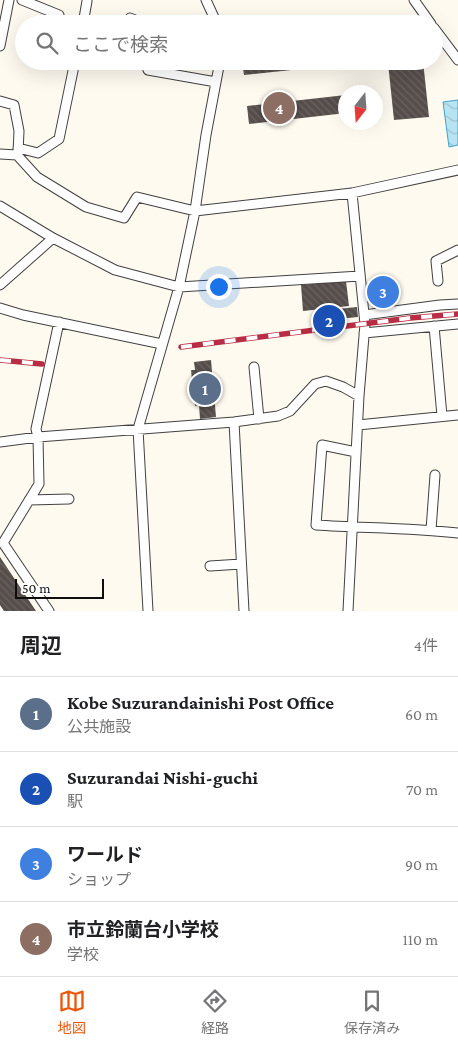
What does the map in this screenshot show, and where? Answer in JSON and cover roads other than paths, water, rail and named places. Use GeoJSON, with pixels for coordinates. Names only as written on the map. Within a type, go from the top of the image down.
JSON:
{"type":"FeatureCollection","features":[{"type":"Feature","properties":{"kind":"street"},"geometry":{"type":"LineString","coordinates":[[0,46],[10,0]]}},
{"type":"Feature","properties":{"kind":"street"},"geometry":{"type":"LineString","coordinates":[[22,0],[58,14]]}},
{"type":"Feature","properties":{"kind":"street"},"geometry":{"type":"LineString","coordinates":[[206,0],[213,15]]}},
{"type":"Feature","properties":{"kind":"street"},"geometry":{"type":"LineString","coordinates":[[414,0],[425,15]]}},
{"type":"Feature","properties":{"kind":"street"},"geometry":{"type":"LineString","coordinates":[[85,15],[88,2]]}},
{"type":"Feature","properties":{"kind":"street"},"geometry":{"type":"LineString","coordinates":[[443,40],[458,60]]}},
{"type":"Feature","properties":{"kind":"street"},"geometry":{"type":"LineString","coordinates":[[0,154],[18,152],[38,153],[58,139],[73,70]]}},
{"type":"Feature","properties":{"kind":"street"},"geometry":{"type":"LineString","coordinates":[[148,70],[216,82]]}},
{"type":"Feature","properties":{"kind":"street"},"geometry":{"type":"LineString","coordinates":[[148,611],[138,429],[180,288],[218,70]]}},
{"type":"Feature","properties":{"kind":"street"},"geometry":{"type":"LineString","coordinates":[[0,101],[14,105],[19,131],[18,152],[37,178],[86,207],[124,218],[137,196],[195,211],[352,193],[458,170]]}},
{"type":"Feature","properties":{"kind":"street"},"geometry":{"type":"LineString","coordinates":[[348,611],[364,333],[364,315],[352,193]]}},
{"type":"Feature","properties":{"kind":"street"},"geometry":{"type":"LineString","coordinates":[[0,206],[54,238],[115,270],[180,288],[360,276]]}},
{"type":"Feature","properties":{"kind":"street"},"geometry":{"type":"LineString","coordinates":[[0,285],[54,238]]}},
{"type":"Feature","properties":{"kind":"street"},"geometry":{"type":"LineString","coordinates":[[438,281],[436,261],[458,250]]}},
{"type":"Feature","properties":{"kind":"street"},"geometry":{"type":"LineString","coordinates":[[364,315],[458,304]]}},
{"type":"Feature","properties":{"kind":"street"},"geometry":{"type":"LineString","coordinates":[[0,308],[23,315],[162,344]]}},
{"type":"Feature","properties":{"kind":"street"},"geometry":{"type":"LineString","coordinates":[[49,611],[3,543],[39,484],[38,437],[36,429],[59,322]]}},
{"type":"Feature","properties":{"kind":"street"},"geometry":{"type":"LineString","coordinates":[[364,333],[458,324]]}},
{"type":"Feature","properties":{"kind":"street"},"geometry":{"type":"LineString","coordinates":[[434,326],[442,416]]}},
{"type":"Feature","properties":{"kind":"street"},"geometry":{"type":"LineString","coordinates":[[254,367],[259,419]]}},
{"type":"Feature","properties":{"kind":"street"},"geometry":{"type":"LineString","coordinates":[[0,442],[38,437],[234,422],[278,416],[290,411],[314,384],[326,381],[344,387],[359,396]]}},
{"type":"Feature","properties":{"kind":"street"},"geometry":{"type":"LineString","coordinates":[[358,425],[458,415]]}},
{"type":"Feature","properties":{"kind":"street"},"geometry":{"type":"LineString","coordinates":[[234,422],[244,611]]}},
{"type":"Feature","properties":{"kind":"street"},"geometry":{"type":"LineString","coordinates":[[356,452],[322,445],[316,525],[458,533]]}},
{"type":"Feature","properties":{"kind":"street"},"geometry":{"type":"LineString","coordinates":[[430,530],[435,475]]}},
{"type":"Feature","properties":{"kind":"street"},"geometry":{"type":"LineString","coordinates":[[29,500],[69,499]]}},
{"type":"Feature","properties":{"kind":"street"},"geometry":{"type":"LineString","coordinates":[[210,566],[242,564]]}},
{"type":"Feature","properties":{"kind":"water"},"geometry":{"type":"Polygon","coordinates":[[[458,100],[458,145],[449,147],[443,102],[458,100]]]}},
{"type":"Feature","properties":{"kind":"railway"},"geometry":{"type":"LineString","coordinates":[[181,347],[410,318],[458,314]]}},
{"type":"Feature","properties":{"kind":"railway"},"geometry":{"type":"LineString","coordinates":[[0,360],[42,364]]}},
{"type":"Feature","properties":{"kind":"place","name":"市立鈴蘭台小学校"},"geometry":{"type":"Point","coordinates":[279,108]}},
{"type":"Feature","properties":{"kind":"place","name":"ワールド"},"geometry":{"type":"Point","coordinates":[383,292]}},
{"type":"Feature","properties":{"kind":"place","name":"Suzurandai Nishi-guchi"},"geometry":{"type":"Point","coordinates":[329,321]}},
{"type":"Feature","properties":{"kind":"place","name":"Kobe Suzurandainishi Post Office"},"geometry":{"type":"Point","coordinates":[205,389]}}]}
